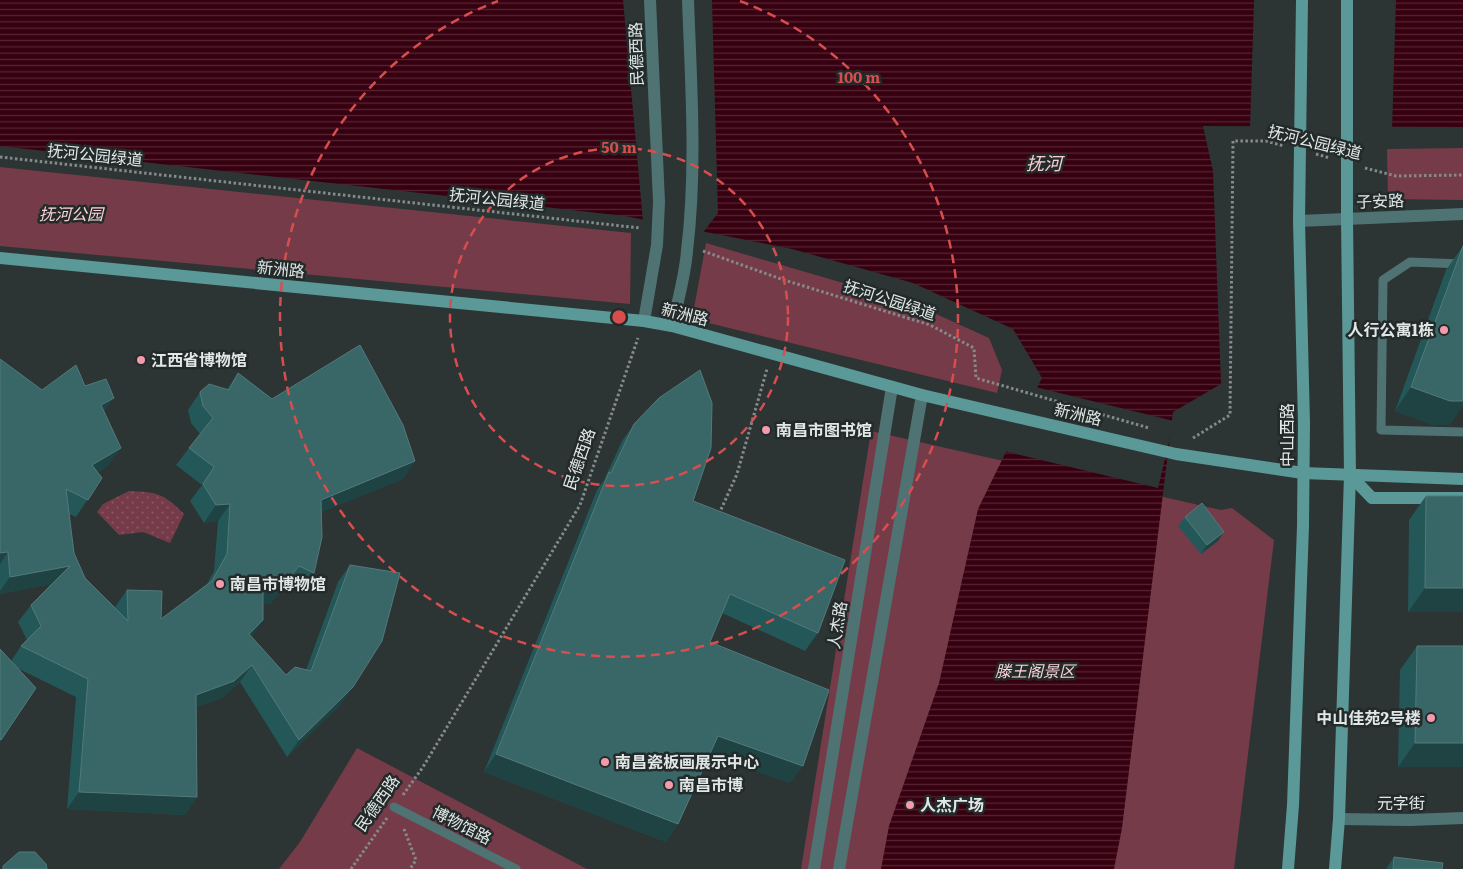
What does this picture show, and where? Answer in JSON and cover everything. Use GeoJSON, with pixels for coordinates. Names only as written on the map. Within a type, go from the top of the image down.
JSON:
{"type":"FeatureCollection","features":[{"type":"Feature","properties":{"kind":"main road","name":"中山西路"},"geometry":{"type":"LineString","coordinates":[[1288,869],[1293,796],[1303,473],[1299,221],[1302,0]]}},
{"type":"Feature","properties":{"kind":"main road"},"geometry":{"type":"LineString","coordinates":[[1335,869],[1339,819],[1350,475],[1347,219],[1353,164],[1347,0]]}},
{"type":"Feature","properties":{"kind":"main road","name":"新洲路"},"geometry":{"type":"LineString","coordinates":[[0,258],[644,321],[672,326],[922,395],[1176,454],[1303,473],[1463,479]]}},
{"type":"Feature","properties":{"kind":"main road"},"geometry":{"type":"LineString","coordinates":[[1350,475],[1372,498],[1463,498]]}},
{"type":"Feature","properties":{"kind":"street","name":"民德西路"},"geometry":{"type":"LineString","coordinates":[[644,321],[657,245],[659,202],[650,0]]}},
{"type":"Feature","properties":{"kind":"street"},"geometry":{"type":"LineString","coordinates":[[672,326],[694,251],[694,139],[688,0]]}},
{"type":"Feature","properties":{"kind":"street","name":"子安路"},"geometry":{"type":"LineString","coordinates":[[1299,221],[1463,214]]}},
{"type":"Feature","properties":{"kind":"street","name":"人杰路"},"geometry":{"type":"LineString","coordinates":[[814,869],[892,386]]}},
{"type":"Feature","properties":{"kind":"street"},"geometry":{"type":"LineString","coordinates":[[839,869],[922,395]]}},
{"type":"Feature","properties":{"kind":"street","name":"元字街"},"geometry":{"type":"LineString","coordinates":[[1339,819],[1410,820],[1463,818]]}},
{"type":"Feature","properties":{"kind":"lane"},"geometry":{"type":"LineString","coordinates":[[1463,264],[1410,262],[1383,280],[1381,430],[1463,432]]}},
{"type":"Feature","properties":{"kind":"lane","name":"博物馆路"},"geometry":{"type":"LineString","coordinates":[[394,807],[516,869]]}},
{"type":"Feature","properties":{"kind":"path","name":"抚河公园绿道"},"geometry":{"type":"LineString","coordinates":[[1191,440],[1230,415],[1233,141],[1266,141],[1294,148]]}},
{"type":"Feature","properties":{"kind":"path","name":"抚河公园绿道"},"geometry":{"type":"LineString","coordinates":[[1312,153],[1331,158]]}},
{"type":"Feature","properties":{"kind":"path","name":"抚河公园绿道"},"geometry":{"type":"LineString","coordinates":[[0,157],[617,225],[646,230]]}},
{"type":"Feature","properties":{"kind":"path","name":"抚河公园绿道"},"geometry":{"type":"LineString","coordinates":[[1353,164],[1396,176],[1463,175]]}},
{"type":"Feature","properties":{"kind":"path","name":"抚河公园绿道"},"geometry":{"type":"LineString","coordinates":[[694,251],[930,325],[974,348],[976,378],[1154,429]]}},
{"type":"Feature","properties":{"kind":"path","name":"民德西路"},"geometry":{"type":"LineString","coordinates":[[351,869],[423,767],[580,504],[644,321]]}},
{"type":"Feature","properties":{"kind":"path"},"geometry":{"type":"LineString","coordinates":[[715,522],[737,474],[772,354]]}},
{"type":"Feature","properties":{"kind":"path"},"geometry":{"type":"LineString","coordinates":[[394,807],[416,860],[410,869]]}},
{"type":"Feature","properties":{"kind":"green space"},"geometry":{"type":"Polygon","coordinates":[[[1463,148],[1463,200],[1388,199],[1387,149],[1463,148]]]}},
{"type":"Feature","properties":{"kind":"green space","name":"抚河公园"},"geometry":{"type":"Polygon","coordinates":[[[0,167],[631,233],[630,304],[0,246],[0,167]]]}},
{"type":"Feature","properties":{"kind":"green space"},"geometry":{"type":"Polygon","coordinates":[[[706,243],[912,303],[989,338],[1002,370],[997,393],[692,319],[706,243]]]}},
{"type":"Feature","properties":{"kind":"green space","name":"滕王阁景区"},"geometry":{"type":"Polygon","coordinates":[[[871,431],[1221,510],[1232,508],[1274,540],[1234,869],[801,869],[871,431]]]}},
{"type":"Feature","properties":{"kind":"green space"},"geometry":{"type":"Polygon","coordinates":[[[129,491],[160,495],[184,514],[170,543],[143,532],[119,535],[97,512],[103,504],[129,491]]]}},
{"type":"Feature","properties":{"kind":"green space"},"geometry":{"type":"Polygon","coordinates":[[[357,748],[587,869],[279,869],[300,842],[357,748]]]}},
{"type":"Feature","properties":{"kind":"water","name":"抚河"},"geometry":{"type":"Polygon","coordinates":[[[0,0],[1463,0],[1463,127],[1203,126],[1213,171],[1221,384],[1173,412],[1122,828],[1114,869],[881,869],[889,826],[939,683],[978,509],[1042,378],[1013,329],[913,283],[792,249],[625,216],[0,146],[0,0]]]}},
{"type":"Feature","properties":{"kind":"pier"},"geometry":{"type":"Polygon","coordinates":[[[623,0],[712,0],[718,213],[702,234],[643,222],[623,0]]]}},
{"type":"Feature","properties":{"kind":"pier"},"geometry":{"type":"Polygon","coordinates":[[[1254,0],[1396,0],[1392,131],[1250,129],[1254,0]]]}},
{"type":"Feature","properties":{"kind":"pier"},"geometry":{"type":"Polygon","coordinates":[[[1035,387],[1174,421],[1158,488],[1004,451],[1035,387]]]}},
{"type":"Feature","properties":{"kind":"building","name":"人行公寓1栋"},"geometry":{"type":"Polygon","coordinates":[[[1463,246],[1463,401],[1450,401],[1411,387],[1463,246]]]}},
{"type":"Feature","properties":{"kind":"building","name":"南昌市博物馆"},"geometry":{"type":"Polygon","coordinates":[[[360,345],[403,425],[415,461],[321,500],[322,537],[314,573],[299,566],[282,587],[263,587],[263,620],[249,634],[286,675],[295,667],[311,671],[350,565],[400,573],[382,641],[353,687],[299,740],[252,665],[234,681],[196,695],[197,797],[79,792],[88,679],[21,646],[41,626],[31,605],[70,566],[10,577],[8,552],[0,553],[0,359],[42,390],[76,365],[85,386],[106,379],[114,398],[101,405],[121,448],[92,465],[102,478],[88,500],[66,489],[74,553],[85,578],[128,621],[127,590],[162,591],[161,619],[212,581],[227,554],[230,504],[216,505],[203,484],[214,467],[189,448],[213,418],[203,406],[200,392],[209,384],[229,390],[238,373],[272,399],[360,345]]]}},
{"type":"Feature","properties":{"kind":"building"},"geometry":{"type":"Polygon","coordinates":[[[700,370],[712,403],[711,448],[693,501],[845,560],[818,633],[730,594],[710,642],[829,690],[803,766],[718,736],[678,824],[496,754],[609,472],[611,473],[634,424],[659,398],[700,370]]]}},
{"type":"Feature","properties":{"kind":"building"},"geometry":{"type":"Polygon","coordinates":[[[1426,496],[1463,496],[1463,588],[1425,588],[1426,496]]]}},
{"type":"Feature","properties":{"kind":"building"},"geometry":{"type":"Polygon","coordinates":[[[1202,503],[1224,532],[1207,545],[1185,517],[1202,503]]]}},
{"type":"Feature","properties":{"kind":"building"},"geometry":{"type":"Polygon","coordinates":[[[1417,646],[1463,646],[1463,743],[1415,743],[1417,646]]]}},
{"type":"Feature","properties":{"kind":"building"},"geometry":{"type":"Polygon","coordinates":[[[0,649],[36,688],[1,740],[0,739],[0,649]]]}},
{"type":"Feature","properties":{"kind":"building"},"geometry":{"type":"Polygon","coordinates":[[[19,852],[35,852],[46,864],[47,869],[3,869],[3,866],[19,852]]]}},
{"type":"Feature","properties":{"kind":"building"},"geometry":{"type":"Polygon","coordinates":[[[1394,857],[1443,863],[1442,869],[1393,869],[1394,857]]]}},
{"type":"Feature","properties":{"kind":"place","name":"人行公寓1栋"},"geometry":{"type":"Point","coordinates":[1444,330]}},
{"type":"Feature","properties":{"kind":"place","name":"江西省博物馆"},"geometry":{"type":"Point","coordinates":[141,360]}},
{"type":"Feature","properties":{"kind":"place","name":"南昌市图书馆"},"geometry":{"type":"Point","coordinates":[766,430]}},
{"type":"Feature","properties":{"kind":"place","name":"南昌市博物馆"},"geometry":{"type":"Point","coordinates":[220,584]}},
{"type":"Feature","properties":{"kind":"place","name":"中山佳苑2号楼"},"geometry":{"type":"Point","coordinates":[1431,718]}},
{"type":"Feature","properties":{"kind":"place","name":"南昌瓷板画展示中心"},"geometry":{"type":"Point","coordinates":[605,762]}},
{"type":"Feature","properties":{"kind":"place","name":"南昌市博"},"geometry":{"type":"Point","coordinates":[669,785]}},
{"type":"Feature","properties":{"kind":"place","name":"人杰广场"},"geometry":{"type":"Point","coordinates":[910,805]}}]}
